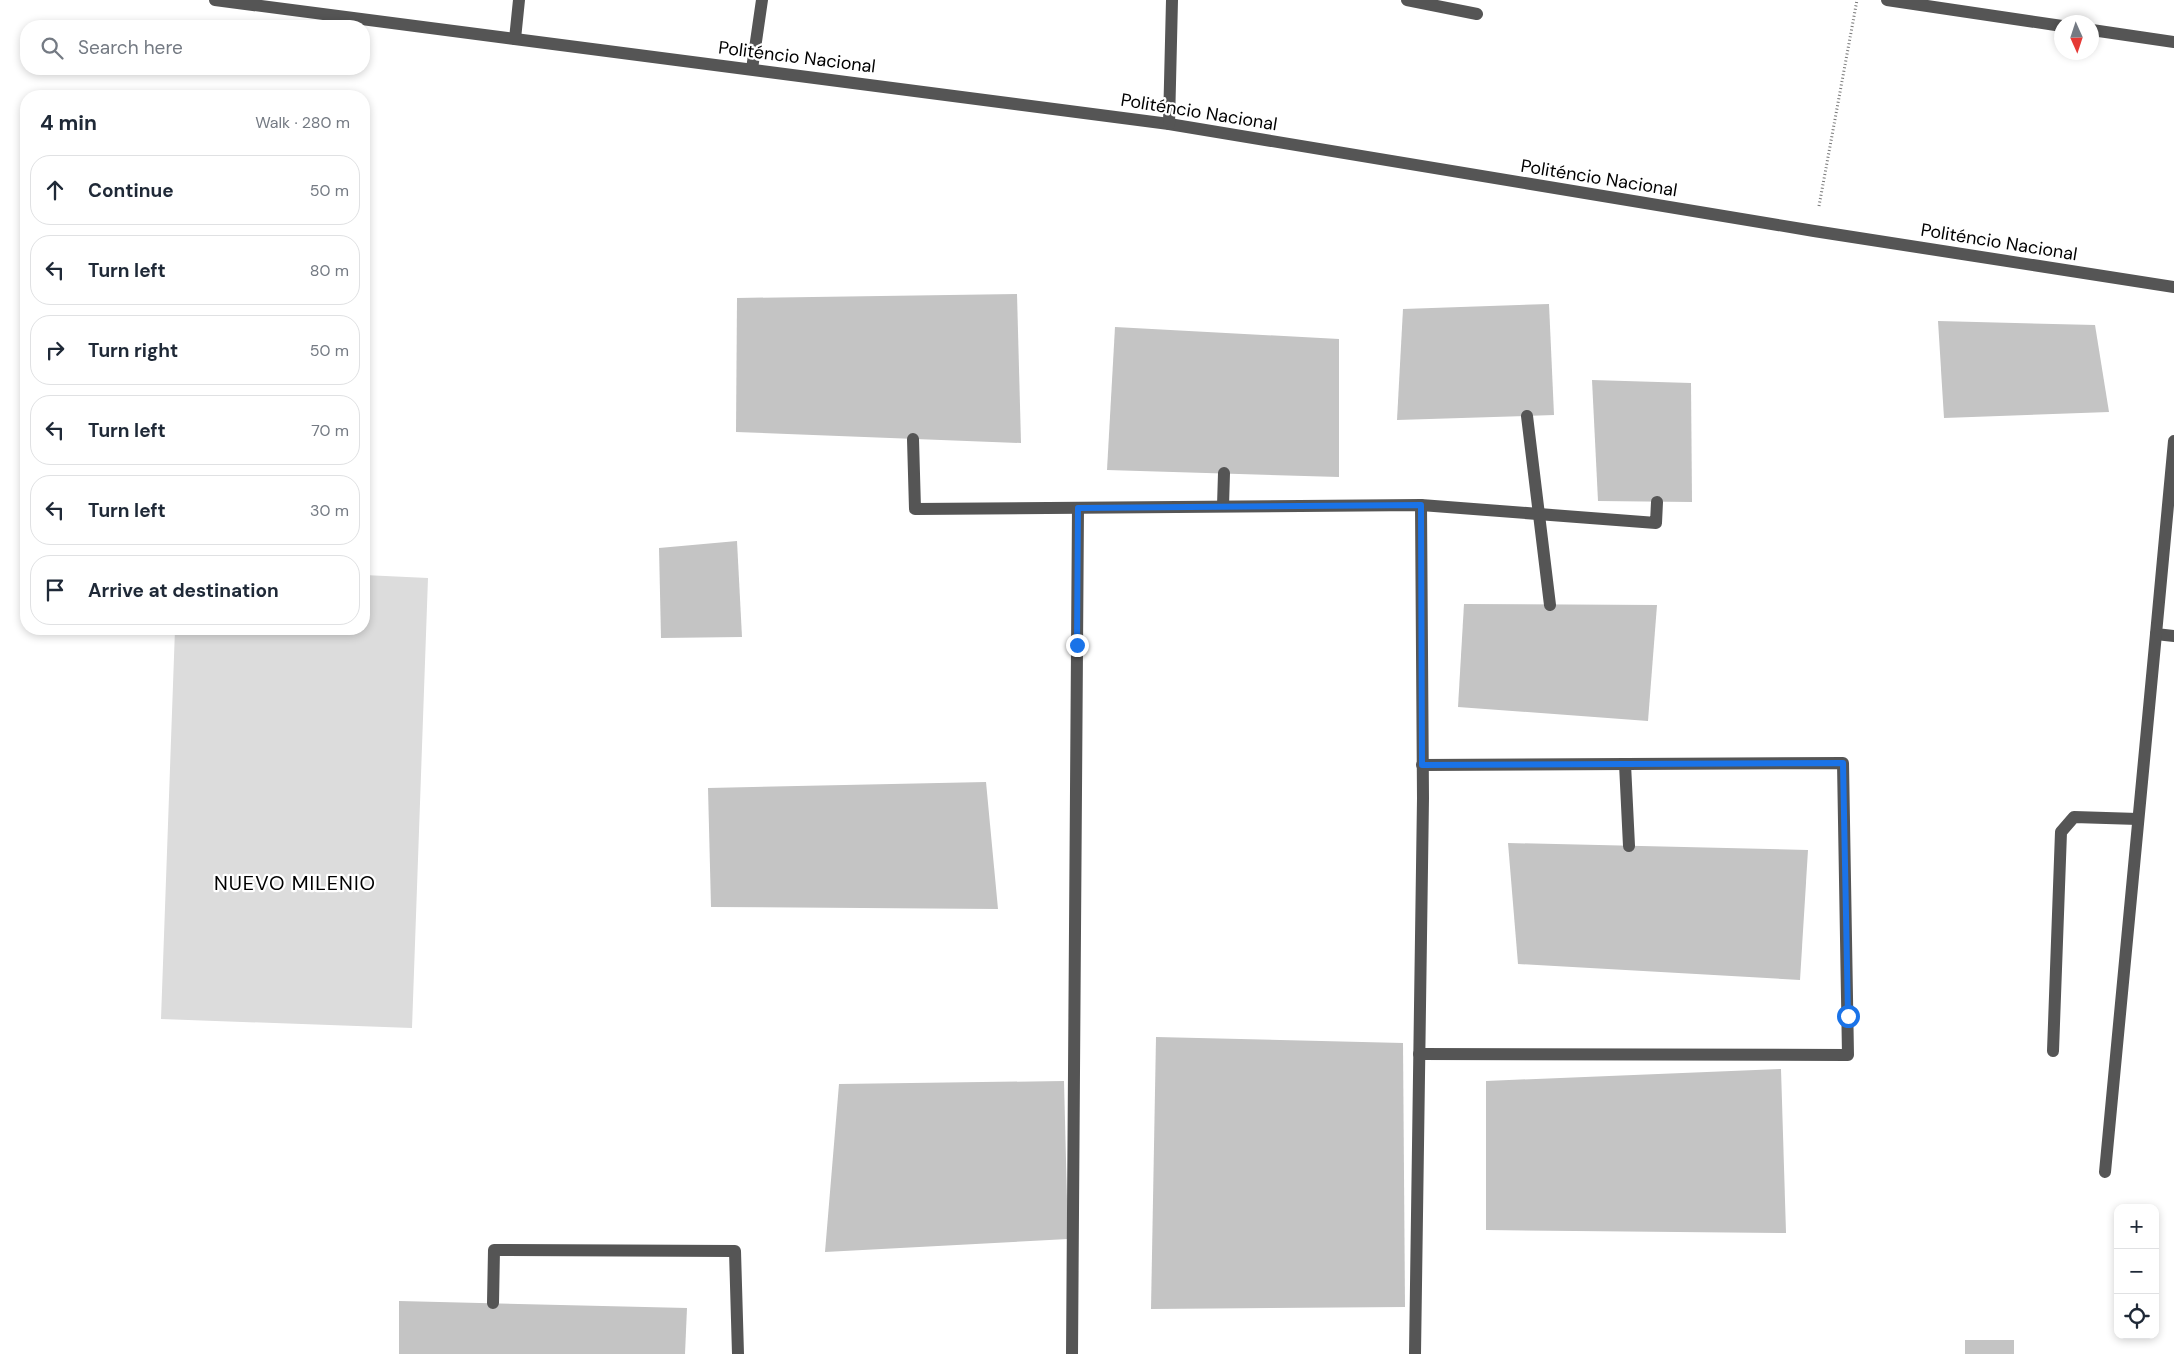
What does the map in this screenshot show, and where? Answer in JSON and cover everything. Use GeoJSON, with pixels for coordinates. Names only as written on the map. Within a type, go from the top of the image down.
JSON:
{"type":"FeatureCollection","features":[{"type":"Feature","properties":{"kind":"street","name":"Politéncio Nacional"},"geometry":{"type":"LineString","coordinates":[[214,0],[368,20]]}},
{"type":"Feature","properties":{"kind":"street"},"geometry":{"type":"LineString","coordinates":[[515,39],[519,0]]}},
{"type":"Feature","properties":{"kind":"street"},"geometry":{"type":"LineString","coordinates":[[752,69],[762,0]]}},
{"type":"Feature","properties":{"kind":"street"},"geometry":{"type":"LineString","coordinates":[[1169,124],[1172,0]]}},
{"type":"Feature","properties":{"kind":"street"},"geometry":{"type":"LineString","coordinates":[[1407,0],[1478,14]]}},
{"type":"Feature","properties":{"kind":"street"},"geometry":{"type":"LineString","coordinates":[[1887,0],[2054,25]]}},
{"type":"Feature","properties":{"kind":"street","name":"Politéncio Nacional"},"geometry":{"type":"LineString","coordinates":[[370,20],[1169,124],[1814,232],[2174,288]]}},
{"type":"Feature","properties":{"kind":"street"},"geometry":{"type":"LineString","coordinates":[[2099,31],[2174,42]]}},
{"type":"Feature","properties":{"kind":"street"},"geometry":{"type":"LineString","coordinates":[[1527,416],[1550,605]]}},
{"type":"Feature","properties":{"kind":"street"},"geometry":{"type":"LineString","coordinates":[[913,439],[915,509],[1421,505],[1656,523],[1657,502]]}},
{"type":"Feature","properties":{"kind":"street"},"geometry":{"type":"LineString","coordinates":[[2105,1172],[2174,441]]}},
{"type":"Feature","properties":{"kind":"street"},"geometry":{"type":"LineString","coordinates":[[1223,506],[1224,473]]}},
{"type":"Feature","properties":{"kind":"street"},"geometry":{"type":"LineString","coordinates":[[1415,1354],[1422,765],[1421,505]]}},
{"type":"Feature","properties":{"kind":"street"},"geometry":{"type":"LineString","coordinates":[[1072,1354],[1078,508]]}},
{"type":"Feature","properties":{"kind":"street"},"geometry":{"type":"LineString","coordinates":[[2156,634],[2174,636]]}},
{"type":"Feature","properties":{"kind":"street"},"geometry":{"type":"LineString","coordinates":[[1419,1054],[1848,1056],[1843,763],[1422,765]]}},
{"type":"Feature","properties":{"kind":"street"},"geometry":{"type":"LineString","coordinates":[[1626,764],[1629,846]]}},
{"type":"Feature","properties":{"kind":"street"},"geometry":{"type":"LineString","coordinates":[[2053,1051],[2061,832],[2074,817],[2138,820]]}},
{"type":"Feature","properties":{"kind":"street"},"geometry":{"type":"LineString","coordinates":[[493,1303],[494,1250],[735,1251],[738,1354]]}},
{"type":"Feature","properties":{"kind":"path"},"geometry":{"type":"LineString","coordinates":[[1814,232],[1857,0]]}},
{"type":"Feature","properties":{"kind":"shaded area"},"geometry":{"type":"Polygon","coordinates":[[[370,575],[428,578],[412,1028],[161,1019],[175,635],[370,635],[370,575]]]}},
{"type":"Feature","properties":{"kind":"building"},"geometry":{"type":"Polygon","coordinates":[[[1017,294],[1021,443],[736,432],[737,298],[1017,294]]]}},
{"type":"Feature","properties":{"kind":"building"},"geometry":{"type":"Polygon","coordinates":[[[1549,304],[1554,415],[1397,420],[1403,309],[1549,304]]]}},
{"type":"Feature","properties":{"kind":"building"},"geometry":{"type":"Polygon","coordinates":[[[1938,321],[2095,325],[2109,412],[1944,418],[1938,321]]]}},
{"type":"Feature","properties":{"kind":"building"},"geometry":{"type":"Polygon","coordinates":[[[1115,327],[1339,339],[1339,477],[1107,470],[1115,327]]]}},
{"type":"Feature","properties":{"kind":"building"},"geometry":{"type":"Polygon","coordinates":[[[1592,380],[1691,383],[1692,502],[1598,501],[1592,380]]]}},
{"type":"Feature","properties":{"kind":"building"},"geometry":{"type":"Polygon","coordinates":[[[737,541],[742,637],[661,638],[659,548],[737,541]]]}},
{"type":"Feature","properties":{"kind":"building"},"geometry":{"type":"Polygon","coordinates":[[[1464,604],[1657,605],[1648,721],[1458,707],[1464,604]]]}},
{"type":"Feature","properties":{"kind":"building"},"geometry":{"type":"Polygon","coordinates":[[[986,782],[998,909],[711,907],[708,788],[986,782]]]}},
{"type":"Feature","properties":{"kind":"building"},"geometry":{"type":"Polygon","coordinates":[[[1508,843],[1808,850],[1800,980],[1518,964],[1508,843]]]}},
{"type":"Feature","properties":{"kind":"building"},"geometry":{"type":"Polygon","coordinates":[[[1156,1037],[1403,1043],[1405,1307],[1151,1309],[1156,1037]]]}},
{"type":"Feature","properties":{"kind":"building"},"geometry":{"type":"Polygon","coordinates":[[[1781,1069],[1786,1233],[1486,1230],[1486,1081],[1781,1069]]]}},
{"type":"Feature","properties":{"kind":"building"},"geometry":{"type":"Polygon","coordinates":[[[1064,1081],[1068,1239],[825,1252],[839,1084],[1064,1081]]]}},
{"type":"Feature","properties":{"kind":"building"},"geometry":{"type":"Polygon","coordinates":[[[399,1301],[687,1308],[685,1354],[399,1354],[399,1301]]]}},
{"type":"Feature","properties":{"kind":"building"},"geometry":{"type":"Polygon","coordinates":[[[1965,1340],[2014,1340],[2014,1354],[1965,1354],[1965,1340]]]}},
{"type":"Feature","properties":{"kind":"district","name":"NUEVO MILENIO"},"geometry":{"type":"Point","coordinates":[295,883]}},
{"type":"Feature","properties":{"kind":"route"},"geometry":{"type":"LineString","coordinates":[[1077,645],[1078,508],[1421,505],[1422,765],[1843,763],[1848,1016]]}}]}
